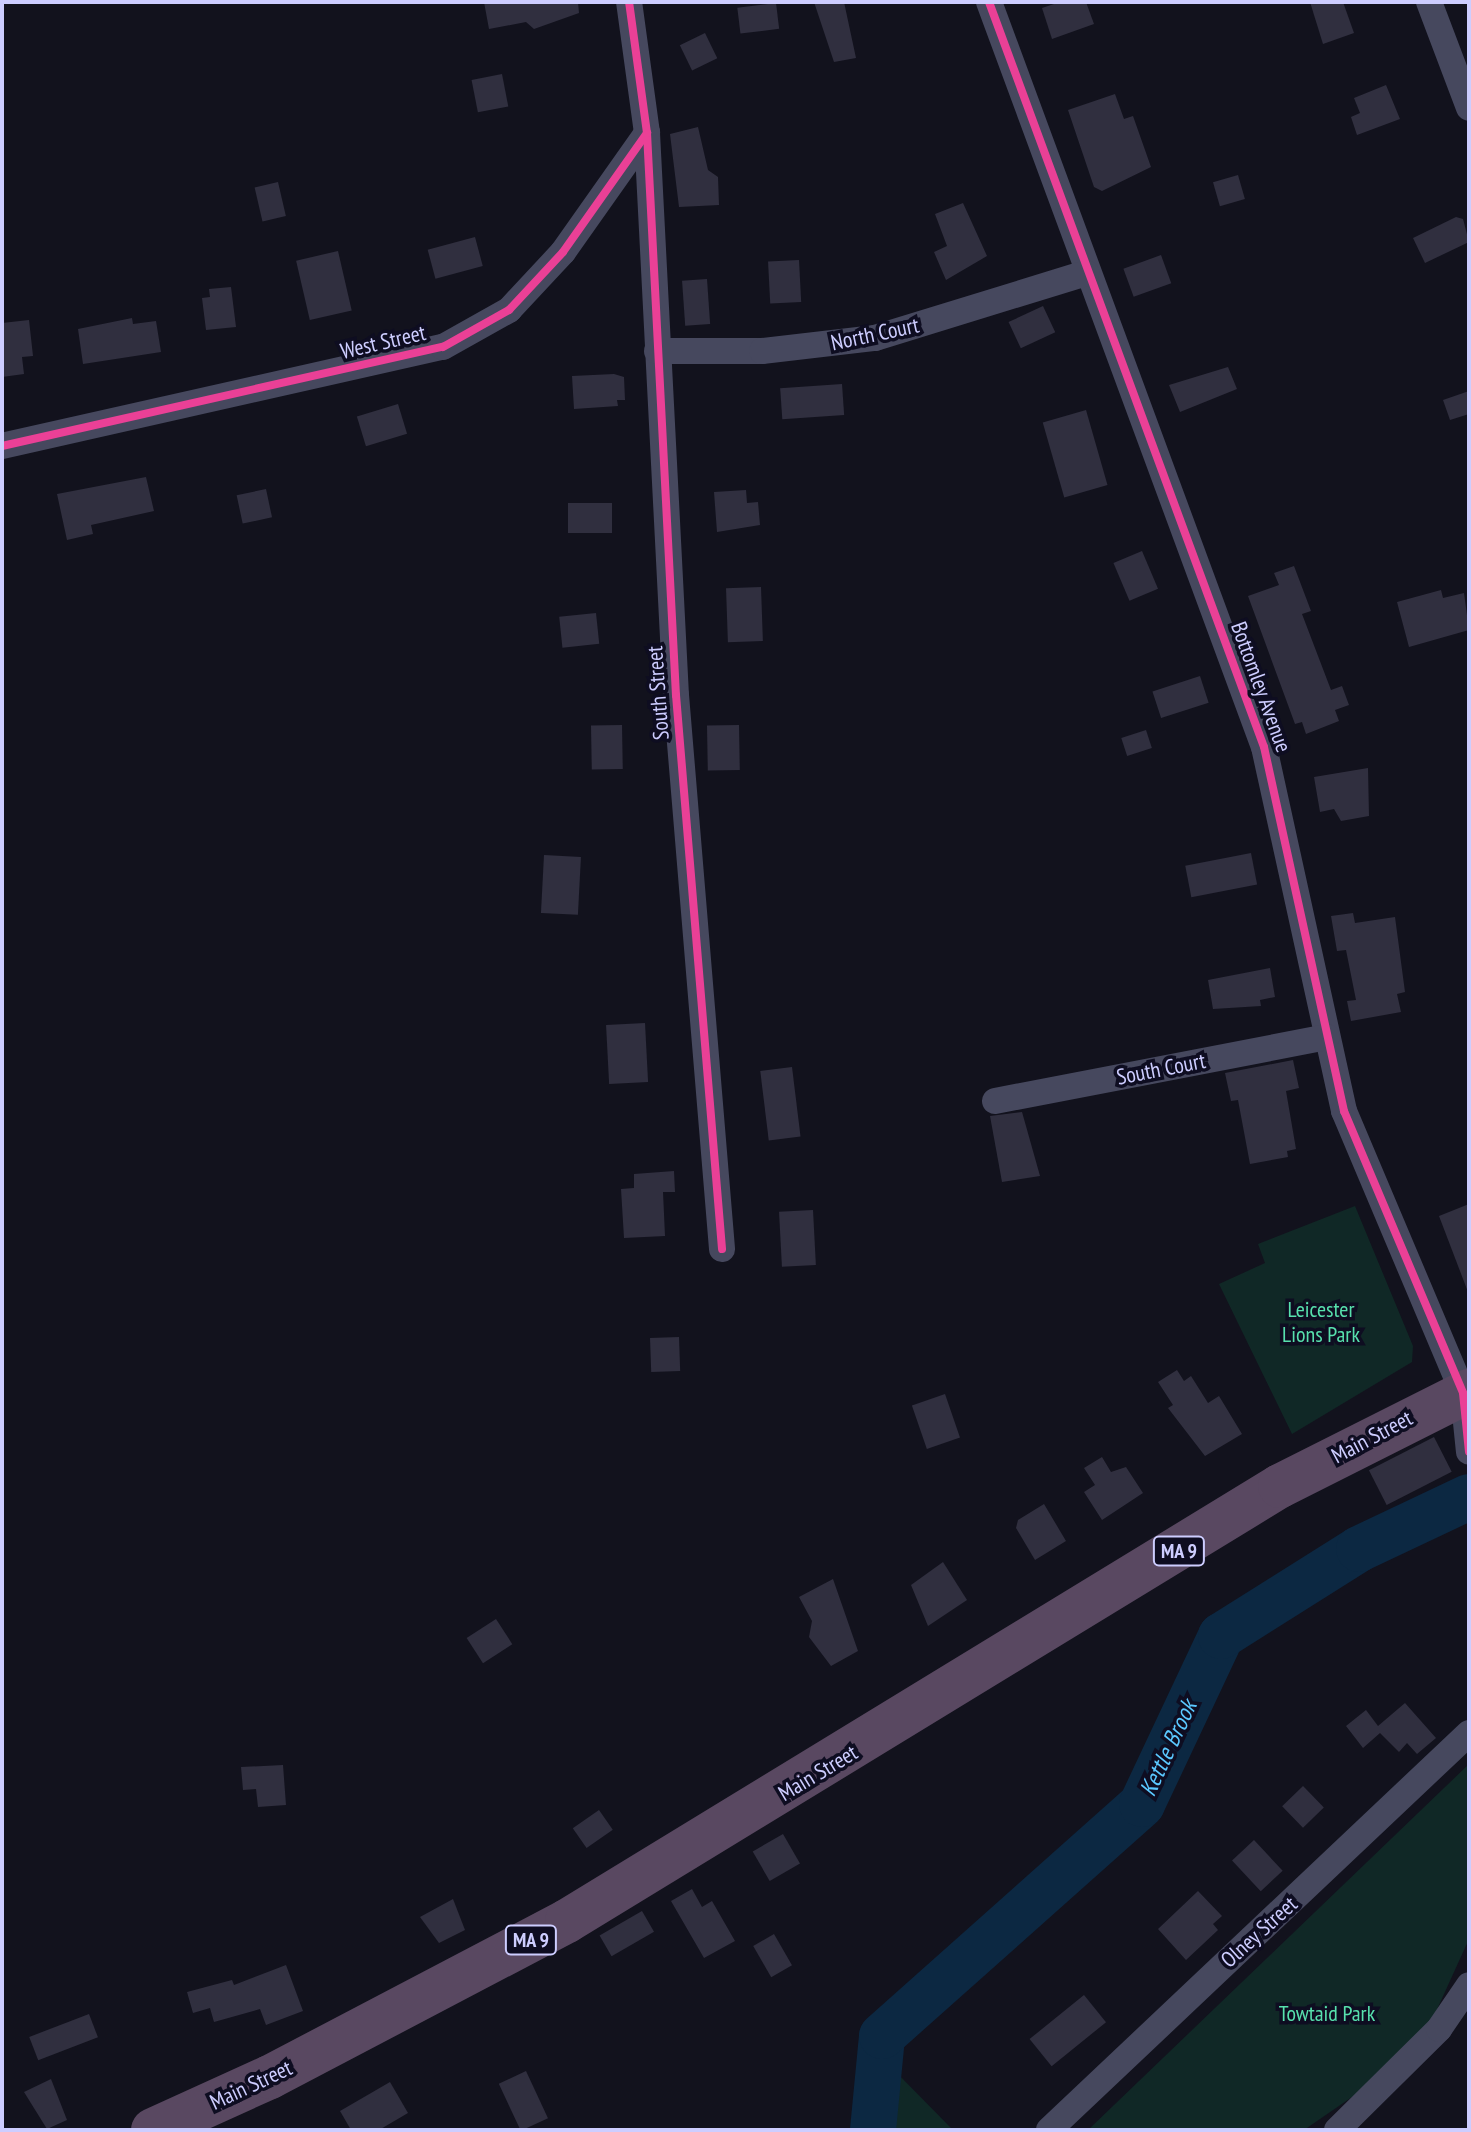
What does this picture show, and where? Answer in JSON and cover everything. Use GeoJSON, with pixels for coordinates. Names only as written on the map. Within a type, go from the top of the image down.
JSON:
{"type":"FeatureCollection","features":[{"type":"Feature","properties":{"kind":"highway","name":"Main Street"},"geometry":{"type":"LineString","coordinates":[[153,2130],[270,2077],[567,1921],[1280,1486],[1466,1392]]}},
{"type":"Feature","properties":{"kind":"street"},"geometry":{"type":"LineString","coordinates":[[629,2],[647,133]]}},
{"type":"Feature","properties":{"kind":"street","name":"Bottomley Avenue"},"geometry":{"type":"LineString","coordinates":[[989,2],[1272,773],[1327,1037],[1351,1135],[1466,1392],[1469,1452]]}},
{"type":"Feature","properties":{"kind":"street"},"geometry":{"type":"LineString","coordinates":[[1429,2],[1469,108]]}},
{"type":"Feature","properties":{"kind":"street","name":"South Street"},"geometry":{"type":"LineString","coordinates":[[647,133],[676,695],[722,1249]]}},
{"type":"Feature","properties":{"kind":"street","name":"West Street"},"geometry":{"type":"LineString","coordinates":[[2,446],[400,357],[477,333],[509,310],[563,252],[647,133]]}},
{"type":"Feature","properties":{"kind":"street","name":"North Court"},"geometry":{"type":"LineString","coordinates":[[657,351],[762,351],[875,338],[1086,273]]}},
{"type":"Feature","properties":{"kind":"street","name":"South Court"},"geometry":{"type":"LineString","coordinates":[[995,1101],[1327,1037]]}},
{"type":"Feature","properties":{"kind":"street","name":"Olney Street"},"geometry":{"type":"LineString","coordinates":[[1049,2130],[1469,1733]]}},
{"type":"Feature","properties":{"kind":"street"},"geometry":{"type":"LineString","coordinates":[[1337,2130],[1439,2029],[1469,1985]]}},
{"type":"Feature","properties":{"kind":"green space","name":"Leicester Lions Park"},"geometry":{"type":"Polygon","coordinates":[[[1355,1206],[1413,1346],[1412,1362],[1292,1434],[1219,1284],[1265,1263],[1258,1244],[1355,1206]]]}},
{"type":"Feature","properties":{"kind":"green space","name":"Towtaid Park"},"geometry":{"type":"Polygon","coordinates":[[[1469,1764],[1469,1939],[1434,2016],[1381,2077],[1304,2130],[1088,2130],[1469,1764]]]}},
{"type":"Feature","properties":{"kind":"green space"},"geometry":{"type":"Polygon","coordinates":[[[890,2066],[953,2130],[881,2130],[890,2066]]]}},
{"type":"Feature","properties":{"kind":"building"},"geometry":{"type":"Polygon","coordinates":[[[484,2],[578,2],[579,13],[534,29],[526,22],[489,29],[484,2]]]}},
{"type":"Feature","properties":{"kind":"building"},"geometry":{"type":"Polygon","coordinates":[[[814,2],[844,2],[856,58],[834,62],[814,2]]]}},
{"type":"Feature","properties":{"kind":"building"},"geometry":{"type":"Polygon","coordinates":[[[1060,2],[1086,2],[1094,24],[1052,39],[1042,8],[1060,2]]]}},
{"type":"Feature","properties":{"kind":"building"},"geometry":{"type":"Polygon","coordinates":[[[1310,2],[1343,2],[1354,33],[1323,44],[1310,2]]]}},
{"type":"Feature","properties":{"kind":"building"},"geometry":{"type":"Polygon","coordinates":[[[776,3],[779,29],[740,34],[737,8],[776,3]]]}},
{"type":"Feature","properties":{"kind":"building"},"geometry":{"type":"Polygon","coordinates":[[[705,33],[717,58],[692,70],[680,45],[705,33]]]}},
{"type":"Feature","properties":{"kind":"building"},"geometry":{"type":"Polygon","coordinates":[[[502,74],[508,106],[478,112],[472,80],[502,74]]]}},
{"type":"Feature","properties":{"kind":"building"},"geometry":{"type":"Polygon","coordinates":[[[1386,85],[1400,119],[1357,135],[1351,117],[1360,113],[1354,98],[1386,85]]]}},
{"type":"Feature","properties":{"kind":"building"},"geometry":{"type":"Polygon","coordinates":[[[1115,94],[1124,119],[1133,116],[1151,167],[1102,191],[1094,187],[1068,110],[1115,94]]]}},
{"type":"Feature","properties":{"kind":"building"},"geometry":{"type":"Polygon","coordinates":[[[698,127],[708,170],[718,177],[719,205],[679,207],[670,134],[698,127]]]}},
{"type":"Feature","properties":{"kind":"building"},"geometry":{"type":"Polygon","coordinates":[[[1238,175],[1245,199],[1220,206],[1213,182],[1238,175]]]}},
{"type":"Feature","properties":{"kind":"building"},"geometry":{"type":"Polygon","coordinates":[[[278,182],[286,216],[262,222],[255,187],[278,182]]]}},
{"type":"Feature","properties":{"kind":"building"},"geometry":{"type":"Polygon","coordinates":[[[963,203],[987,256],[946,280],[934,252],[947,246],[935,214],[963,203]]]}},
{"type":"Feature","properties":{"kind":"building"},"geometry":{"type":"Polygon","coordinates":[[[1456,217],[1463,219],[1469,242],[1425,263],[1413,238],[1456,217]]]}},
{"type":"Feature","properties":{"kind":"building"},"geometry":{"type":"Polygon","coordinates":[[[475,237],[483,266],[435,279],[428,250],[475,237]]]}},
{"type":"Feature","properties":{"kind":"building"},"geometry":{"type":"Polygon","coordinates":[[[338,251],[352,310],[310,320],[296,261],[338,251]]]}},
{"type":"Feature","properties":{"kind":"building"},"geometry":{"type":"Polygon","coordinates":[[[1161,255],[1171,283],[1134,297],[1123,269],[1161,255]]]}},
{"type":"Feature","properties":{"kind":"building"},"geometry":{"type":"Polygon","coordinates":[[[799,260],[801,302],[770,304],[768,262],[799,260]]]}},
{"type":"Feature","properties":{"kind":"building"},"geometry":{"type":"Polygon","coordinates":[[[707,279],[710,324],[685,326],[682,281],[707,279]]]}},
{"type":"Feature","properties":{"kind":"building"},"geometry":{"type":"Polygon","coordinates":[[[231,287],[236,327],[206,330],[202,298],[210,297],[209,289],[231,287]]]}},
{"type":"Feature","properties":{"kind":"building"},"geometry":{"type":"Polygon","coordinates":[[[1043,306],[1055,332],[1021,348],[1009,322],[1043,306]]]}},
{"type":"Feature","properties":{"kind":"building"},"geometry":{"type":"Polygon","coordinates":[[[132,318],[133,324],[156,321],[161,352],[83,364],[78,329],[132,318]]]}},
{"type":"Feature","properties":{"kind":"building"},"geometry":{"type":"Polygon","coordinates":[[[29,320],[33,356],[22,357],[24,374],[2,377],[2,323],[29,320]]]}},
{"type":"Feature","properties":{"kind":"building"},"geometry":{"type":"Polygon","coordinates":[[[1228,367],[1237,389],[1180,412],[1169,385],[1228,367]]]}},
{"type":"Feature","properties":{"kind":"building"},"geometry":{"type":"Polygon","coordinates":[[[614,374],[624,377],[625,400],[617,400],[618,406],[574,409],[572,376],[614,374]]]}},
{"type":"Feature","properties":{"kind":"building"},"geometry":{"type":"Polygon","coordinates":[[[842,384],[844,415],[782,419],[780,388],[842,384]]]}},
{"type":"Feature","properties":{"kind":"building"},"geometry":{"type":"Polygon","coordinates":[[[1469,391],[1469,414],[1450,420],[1443,400],[1469,391]]]}},
{"type":"Feature","properties":{"kind":"building"},"geometry":{"type":"Polygon","coordinates":[[[398,404],[407,434],[366,446],[357,417],[398,404]]]}},
{"type":"Feature","properties":{"kind":"building"},"geometry":{"type":"Polygon","coordinates":[[[1086,410],[1107,485],[1064,497],[1043,422],[1086,410]]]}},
{"type":"Feature","properties":{"kind":"building"},"geometry":{"type":"Polygon","coordinates":[[[146,477],[154,511],[91,525],[93,534],[67,540],[57,494],[146,477]]]}},
{"type":"Feature","properties":{"kind":"building"},"geometry":{"type":"Polygon","coordinates":[[[266,489],[272,517],[243,524],[237,495],[266,489]]]}},
{"type":"Feature","properties":{"kind":"building"},"geometry":{"type":"Polygon","coordinates":[[[746,490],[747,503],[758,502],[760,525],[717,532],[714,492],[746,490]]]}},
{"type":"Feature","properties":{"kind":"building"},"geometry":{"type":"Polygon","coordinates":[[[568,503],[612,503],[612,533],[568,533],[568,503]]]}},
{"type":"Feature","properties":{"kind":"building"},"geometry":{"type":"Polygon","coordinates":[[[1142,551],[1158,589],[1129,601],[1113,563],[1142,551]]]}},
{"type":"Feature","properties":{"kind":"building"},"geometry":{"type":"Polygon","coordinates":[[[1294,566],[1311,611],[1302,614],[1331,690],[1342,686],[1349,705],[1335,710],[1339,721],[1306,734],[1302,722],[1295,724],[1248,596],[1279,585],[1274,573],[1294,566]]]}},
{"type":"Feature","properties":{"kind":"building"},"geometry":{"type":"Polygon","coordinates":[[[761,587],[763,641],[728,642],[726,588],[761,587]]]}},
{"type":"Feature","properties":{"kind":"building"},"geometry":{"type":"Polygon","coordinates":[[[1441,590],[1443,598],[1464,593],[1469,630],[1409,647],[1397,602],[1441,590]]]}},
{"type":"Feature","properties":{"kind":"building"},"geometry":{"type":"Polygon","coordinates":[[[596,613],[599,644],[562,648],[559,617],[596,613]]]}},
{"type":"Feature","properties":{"kind":"building"},"geometry":{"type":"Polygon","coordinates":[[[1200,676],[1209,703],[1161,718],[1152,691],[1200,676]]]}},
{"type":"Feature","properties":{"kind":"building"},"geometry":{"type":"Polygon","coordinates":[[[622,725],[623,769],[592,770],[591,726],[622,725]]]}},
{"type":"Feature","properties":{"kind":"building"},"geometry":{"type":"Polygon","coordinates":[[[739,725],[740,770],[708,771],[707,726],[739,725]]]}},
{"type":"Feature","properties":{"kind":"building"},"geometry":{"type":"Polygon","coordinates":[[[1146,730],[1152,748],[1127,756],[1121,738],[1146,730]]]}},
{"type":"Feature","properties":{"kind":"building"},"geometry":{"type":"Polygon","coordinates":[[[1368,768],[1369,816],[1341,821],[1334,809],[1320,812],[1314,777],[1368,768]]]}},
{"type":"Feature","properties":{"kind":"building"},"geometry":{"type":"Polygon","coordinates":[[[1251,853],[1257,884],[1191,897],[1185,866],[1251,853]]]}},
{"type":"Feature","properties":{"kind":"building"},"geometry":{"type":"Polygon","coordinates":[[[544,855],[581,857],[578,915],[541,913],[544,855]]]}},
{"type":"Feature","properties":{"kind":"building"},"geometry":{"type":"Polygon","coordinates":[[[1353,913],[1355,923],[1395,917],[1405,992],[1397,994],[1401,1012],[1351,1021],[1347,1001],[1356,1000],[1346,950],[1337,951],[1331,916],[1353,913]]]}},
{"type":"Feature","properties":{"kind":"building"},"geometry":{"type":"Polygon","coordinates":[[[1270,968],[1275,997],[1260,1000],[1261,1006],[1213,1009],[1208,980],[1270,968]]]}},
{"type":"Feature","properties":{"kind":"building"},"geometry":{"type":"Polygon","coordinates":[[[645,1023],[648,1082],[609,1084],[606,1025],[645,1023]]]}},
{"type":"Feature","properties":{"kind":"building"},"geometry":{"type":"Polygon","coordinates":[[[1293,1060],[1299,1088],[1286,1091],[1296,1149],[1287,1151],[1288,1157],[1250,1164],[1238,1100],[1231,1101],[1225,1073],[1293,1060]]]}},
{"type":"Feature","properties":{"kind":"building"},"geometry":{"type":"Polygon","coordinates":[[[792,1067],[801,1136],[769,1140],[760,1071],[792,1067]]]}},
{"type":"Feature","properties":{"kind":"building"},"geometry":{"type":"Polygon","coordinates":[[[1022,1112],[1040,1176],[1002,1182],[990,1116],[1022,1112]]]}},
{"type":"Feature","properties":{"kind":"building"},"geometry":{"type":"Polygon","coordinates":[[[674,1171],[675,1192],[663,1192],[665,1236],[624,1238],[621,1189],[634,1188],[634,1174],[674,1171]]]}},
{"type":"Feature","properties":{"kind":"building"},"geometry":{"type":"Polygon","coordinates":[[[1469,1204],[1469,1291],[1468,1292],[1439,1216],[1469,1204]]]}},
{"type":"Feature","properties":{"kind":"building"},"geometry":{"type":"Polygon","coordinates":[[[813,1210],[816,1265],[782,1267],[779,1212],[813,1210]]]}},
{"type":"Feature","properties":{"kind":"building"},"geometry":{"type":"Polygon","coordinates":[[[679,1337],[680,1371],[651,1372],[650,1338],[679,1337]]]}},
{"type":"Feature","properties":{"kind":"building"},"geometry":{"type":"Polygon","coordinates":[[[1177,1370],[1184,1381],[1191,1376],[1208,1403],[1219,1396],[1242,1434],[1205,1456],[1168,1408],[1173,1405],[1158,1382],[1177,1370]]]}},
{"type":"Feature","properties":{"kind":"building"},"geometry":{"type":"Polygon","coordinates":[[[945,1394],[960,1437],[927,1449],[912,1405],[945,1394]]]}},
{"type":"Feature","properties":{"kind":"building"},"geometry":{"type":"Polygon","coordinates":[[[1434,1437],[1452,1472],[1387,1505],[1369,1470],[1434,1437]]]}},
{"type":"Feature","properties":{"kind":"building"},"geometry":{"type":"Polygon","coordinates":[[[1102,1457],[1111,1472],[1126,1467],[1143,1493],[1102,1520],[1084,1492],[1095,1485],[1084,1468],[1102,1457]]]}},
{"type":"Feature","properties":{"kind":"building"},"geometry":{"type":"Polygon","coordinates":[[[1044,1504],[1066,1541],[1035,1560],[1016,1528],[1018,1520],[1044,1504]]]}},
{"type":"Feature","properties":{"kind":"building"},"geometry":{"type":"Polygon","coordinates":[[[943,1562],[967,1600],[928,1626],[911,1585],[943,1562]]]}},
{"type":"Feature","properties":{"kind":"building"},"geometry":{"type":"Polygon","coordinates":[[[833,1579],[858,1651],[831,1666],[809,1637],[812,1621],[799,1597],[833,1579]]]}},
{"type":"Feature","properties":{"kind":"building"},"geometry":{"type":"Polygon","coordinates":[[[496,1619],[512,1644],[483,1663],[467,1638],[496,1619]]]}},
{"type":"Feature","properties":{"kind":"building"},"geometry":{"type":"Polygon","coordinates":[[[1405,1703],[1436,1738],[1417,1754],[1407,1743],[1399,1752],[1380,1733],[1363,1748],[1346,1726],[1366,1710],[1378,1726],[1405,1703]]]}},
{"type":"Feature","properties":{"kind":"building"},"geometry":{"type":"Polygon","coordinates":[[[283,1765],[286,1805],[258,1807],[256,1789],[243,1790],[241,1767],[283,1765]]]}},
{"type":"Feature","properties":{"kind":"building"},"geometry":{"type":"Polygon","coordinates":[[[1303,1786],[1324,1808],[1303,1828],[1282,1806],[1303,1786]]]}},
{"type":"Feature","properties":{"kind":"building"},"geometry":{"type":"Polygon","coordinates":[[[599,1810],[613,1830],[587,1848],[573,1828],[599,1810]]]}},
{"type":"Feature","properties":{"kind":"building"},"geometry":{"type":"Polygon","coordinates":[[[783,1834],[800,1863],[770,1881],[753,1851],[783,1834]]]}},
{"type":"Feature","properties":{"kind":"building"},"geometry":{"type":"Polygon","coordinates":[[[1254,1840],[1283,1871],[1261,1891],[1232,1860],[1254,1840]]]}},
{"type":"Feature","properties":{"kind":"building"},"geometry":{"type":"Polygon","coordinates":[[[692,1889],[702,1907],[712,1901],[735,1941],[704,1958],[671,1901],[692,1889]]]}},
{"type":"Feature","properties":{"kind":"building"},"geometry":{"type":"Polygon","coordinates":[[[1198,1891],[1222,1916],[1213,1924],[1218,1930],[1186,1960],[1158,1929],[1198,1891]]]}},
{"type":"Feature","properties":{"kind":"building"},"geometry":{"type":"Polygon","coordinates":[[[453,1899],[465,1930],[439,1943],[420,1917],[453,1899]]]}},
{"type":"Feature","properties":{"kind":"building"},"geometry":{"type":"Polygon","coordinates":[[[642,1911],[654,1932],[612,1956],[600,1936],[642,1911]]]}},
{"type":"Feature","properties":{"kind":"building"},"geometry":{"type":"Polygon","coordinates":[[[774,1934],[792,1965],[771,1977],[753,1946],[774,1934]]]}},
{"type":"Feature","properties":{"kind":"building"},"geometry":{"type":"Polygon","coordinates":[[[286,1965],[303,2011],[266,2025],[260,2009],[214,2022],[210,2008],[193,2013],[187,1992],[232,1980],[234,1985],[286,1965]]]}},
{"type":"Feature","properties":{"kind":"building"},"geometry":{"type":"Polygon","coordinates":[[[1084,1995],[1106,2022],[1052,2066],[1030,2039],[1084,1995]]]}},
{"type":"Feature","properties":{"kind":"building"},"geometry":{"type":"Polygon","coordinates":[[[89,2014],[98,2037],[38,2060],[29,2037],[89,2014]]]}},
{"type":"Feature","properties":{"kind":"building"},"geometry":{"type":"Polygon","coordinates":[[[526,2071],[548,2118],[520,2130],[499,2084],[526,2071]]]}},
{"type":"Feature","properties":{"kind":"building"},"geometry":{"type":"Polygon","coordinates":[[[51,2079],[67,2120],[47,2129],[24,2092],[51,2079]]]}},
{"type":"Feature","properties":{"kind":"building"},"geometry":{"type":"Polygon","coordinates":[[[390,2082],[408,2113],[379,2130],[351,2130],[340,2111],[390,2082]]]}},
{"type":"Feature","properties":{"kind":"waterway","name":"Kettle Brook"},"geometry":{"type":"LineString","coordinates":[[873,2130],[882,2036],[1142,1804],[1221,1636],[1359,1549],[1469,1497]]}},
{"type":"Feature","properties":{"kind":"cycle path"},"geometry":{"type":"LineString","coordinates":[[2,446],[443,347],[509,310],[563,252],[647,133],[629,2]]}},
{"type":"Feature","properties":{"kind":"cycle path"},"geometry":{"type":"LineString","coordinates":[[989,2],[1264,747],[1344,1111],[1463,1393],[1469,1452]]}},
{"type":"Feature","properties":{"kind":"cycle path"},"geometry":{"type":"LineString","coordinates":[[647,133],[676,695],[722,1249]]}}]}
